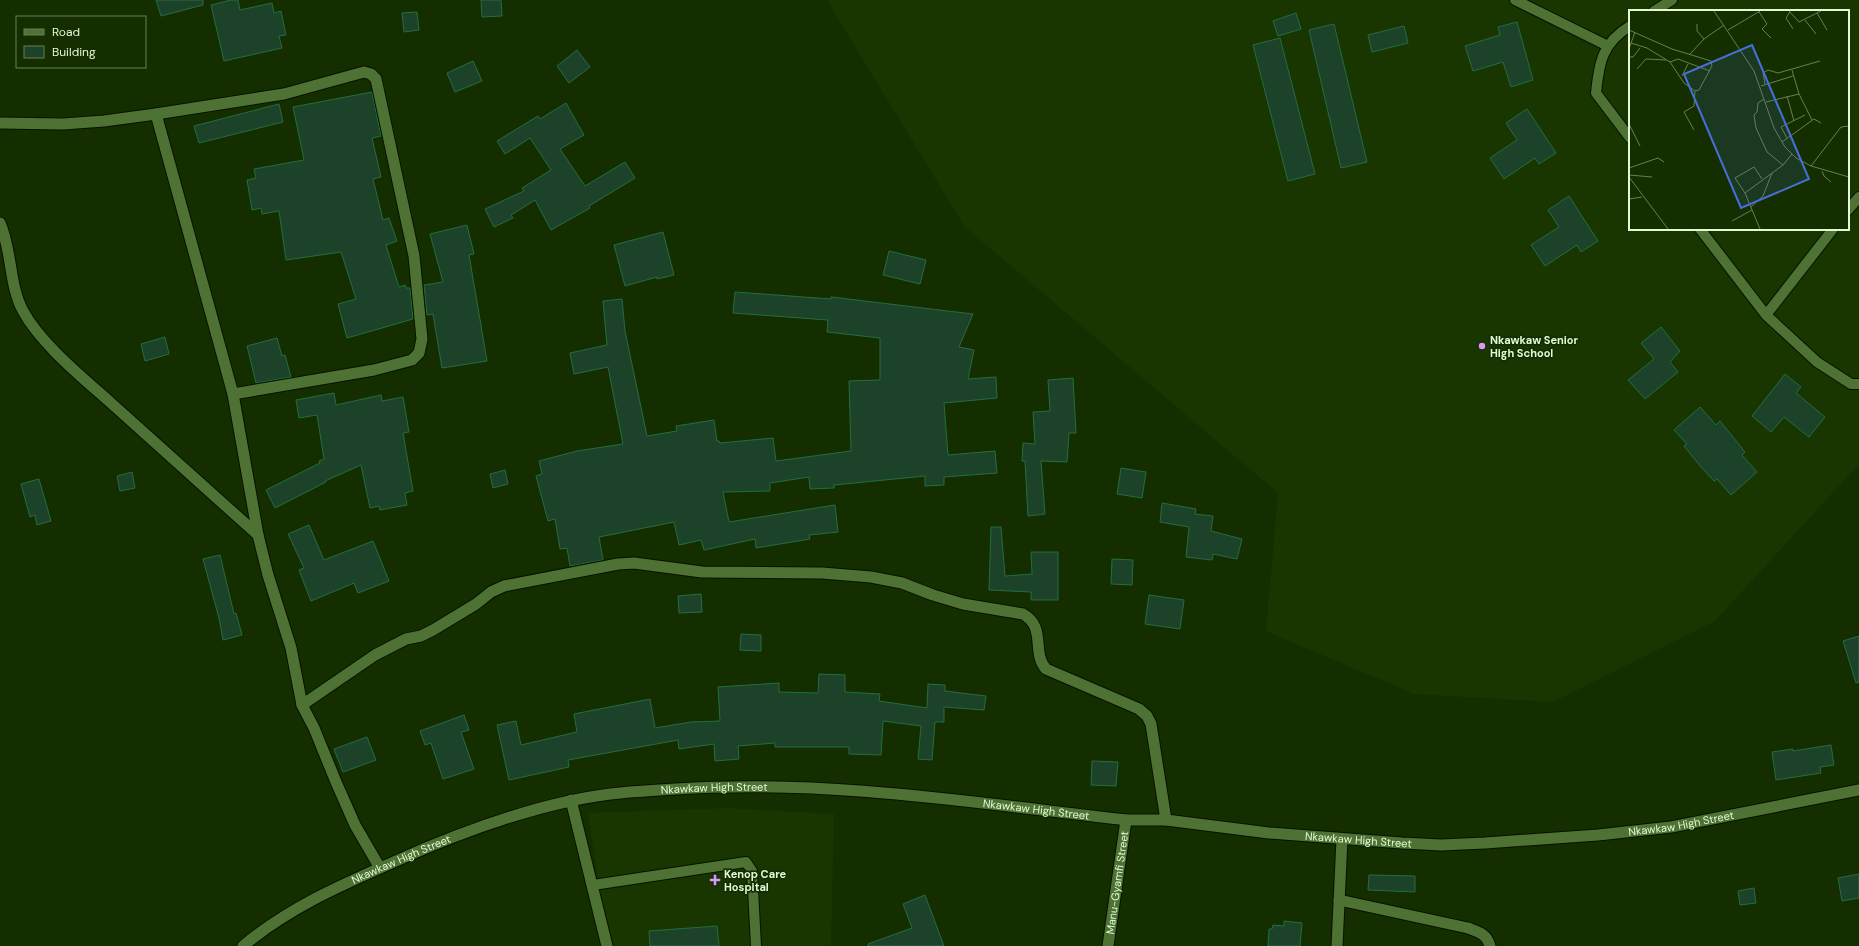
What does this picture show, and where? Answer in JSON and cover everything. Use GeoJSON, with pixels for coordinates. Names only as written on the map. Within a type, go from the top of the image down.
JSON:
{"type":"FeatureCollection","features":[{"type":"Feature","properties":{"kind":"street"},"geometry":{"type":"LineString","coordinates":[[0,123],[97,122],[284,94],[364,72],[371,74],[376,79],[414,256],[422,339],[419,353],[412,360],[374,370],[233,394]]}},
{"type":"Feature","properties":{"kind":"street"},"geometry":{"type":"LineString","coordinates":[[156,114],[233,394],[258,535],[268,575],[291,648],[302,706],[314,728],[355,825],[380,868]]}},
{"type":"Feature","properties":{"kind":"street"},"geometry":{"type":"LineString","coordinates":[[0,223],[4,232],[22,310],[30,322],[64,361],[258,535]]}},
{"type":"Feature","properties":{"kind":"street"},"geometry":{"type":"LineString","coordinates":[[302,706],[375,655],[406,639],[421,636],[433,630],[476,604],[491,592],[504,586],[525,580],[618,564],[634,564],[702,572],[822,573],[871,577],[902,583],[933,595],[963,604],[1023,614],[1030,618],[1036,628],[1041,663],[1046,669],[1140,709],[1147,716],[1151,724],[1166,820]]}},
{"type":"Feature","properties":{"kind":"street","name":"Nkawkaw High Street"},"geometry":{"type":"LineString","coordinates":[[243,946],[258,934],[314,898],[436,843],[499,819],[571,800],[629,792],[707,787],[772,786],[846,789],[1126,820],[1166,820],[1342,839],[1441,845],[1598,835],[1671,826],[1859,790]]}},
{"type":"Feature","properties":{"kind":"street"},"geometry":{"type":"LineString","coordinates":[[571,800],[607,946]]}},
{"type":"Feature","properties":{"kind":"street","name":"Manu-Gyamfi Street"},"geometry":{"type":"LineString","coordinates":[[1108,946],[1126,820]]}},
{"type":"Feature","properties":{"kind":"street"},"geometry":{"type":"LineString","coordinates":[[1337,946],[1342,839]]}},
{"type":"Feature","properties":{"kind":"street"},"geometry":{"type":"LineString","coordinates":[[1339,900],[1468,928],[1483,933],[1490,946]]}},
{"type":"Feature","properties":{"kind":"lane"},"geometry":{"type":"LineString","coordinates":[[1515,0],[1608,46]]}},
{"type":"Feature","properties":{"kind":"lane"},"geometry":{"type":"LineString","coordinates":[[1656,10],[1672,0]]}},
{"type":"Feature","properties":{"kind":"lane"},"geometry":{"type":"LineString","coordinates":[[1629,27],[1620,32],[1608,46],[1598,67],[1596,93],[1629,137]]}},
{"type":"Feature","properties":{"kind":"lane"},"geometry":{"type":"LineString","coordinates":[[1849,209],[1859,197]]}},
{"type":"Feature","properties":{"kind":"lane"},"geometry":{"type":"LineString","coordinates":[[1701,230],[1766,315],[1817,362],[1851,384],[1859,384]]}},
{"type":"Feature","properties":{"kind":"lane"},"geometry":{"type":"LineString","coordinates":[[1766,315],[1832,230]]}},
{"type":"Feature","properties":{"kind":"lane"},"geometry":{"type":"LineString","coordinates":[[593,885],[746,862],[752,871],[756,946]]}},
{"type":"Feature","properties":{"kind":"shaded area","name":"Nkawkaw Senior High School"},"geometry":{"type":"Polygon","coordinates":[[[827,0],[1859,0],[1859,464],[1715,621],[1553,702],[1414,694],[1266,631],[1278,493],[964,226],[827,0]]]}},
{"type":"Feature","properties":{"kind":"shaded area","name":"Kenop Care Hospital"},"geometry":{"type":"Polygon","coordinates":[[[729,808],[834,814],[831,946],[608,946],[588,813],[729,808]]]}},
{"type":"Feature","properties":{"kind":"building"},"geometry":{"type":"Polygon","coordinates":[[[156,0],[203,0],[203,5],[161,16],[156,0]]]}},
{"type":"Feature","properties":{"kind":"building"},"geometry":{"type":"Polygon","coordinates":[[[231,0],[238,0],[240,10],[272,3],[274,13],[281,11],[286,35],[279,36],[282,48],[224,61],[211,5],[231,0]]]}},
{"type":"Feature","properties":{"kind":"building"},"geometry":{"type":"Polygon","coordinates":[[[481,0],[501,0],[502,16],[482,17],[481,0]]]}},
{"type":"Feature","properties":{"kind":"building"},"geometry":{"type":"Polygon","coordinates":[[[417,12],[419,30],[404,32],[402,13],[417,12]]]}},
{"type":"Feature","properties":{"kind":"building"},"geometry":{"type":"Polygon","coordinates":[[[1296,13],[1301,29],[1278,36],[1273,21],[1296,13]]]}},
{"type":"Feature","properties":{"kind":"building"},"geometry":{"type":"Polygon","coordinates":[[[1517,22],[1533,80],[1511,87],[1503,62],[1473,71],[1465,46],[1500,35],[1498,27],[1517,22]]]}},
{"type":"Feature","properties":{"kind":"building"},"geometry":{"type":"Polygon","coordinates":[[[1334,24],[1367,162],[1341,168],[1309,30],[1334,24]]]}},
{"type":"Feature","properties":{"kind":"building"},"geometry":{"type":"Polygon","coordinates":[[[1404,26],[1408,43],[1372,52],[1368,35],[1404,26]]]}},
{"type":"Feature","properties":{"kind":"building"},"geometry":{"type":"Polygon","coordinates":[[[1280,38],[1315,174],[1288,181],[1253,45],[1280,38]]]}},
{"type":"Feature","properties":{"kind":"building"},"geometry":{"type":"Polygon","coordinates":[[[577,50],[590,67],[569,83],[557,66],[577,50]]]}},
{"type":"Feature","properties":{"kind":"building"},"geometry":{"type":"Polygon","coordinates":[[[473,61],[482,81],[455,92],[447,73],[473,61]]]}},
{"type":"Feature","properties":{"kind":"building"},"geometry":{"type":"Polygon","coordinates":[[[372,92],[381,136],[372,138],[381,177],[373,179],[383,220],[389,218],[397,241],[386,245],[399,287],[405,285],[406,288],[410,288],[413,319],[347,338],[338,304],[356,299],[341,252],[286,260],[279,211],[262,214],[261,208],[252,210],[247,180],[256,178],[254,169],[304,160],[293,107],[372,92]]]}},
{"type":"Feature","properties":{"kind":"building"},"geometry":{"type":"Polygon","coordinates":[[[566,103],[584,135],[560,149],[585,186],[625,162],[635,178],[589,206],[590,208],[551,230],[535,200],[511,215],[513,218],[494,227],[485,209],[524,191],[522,188],[551,170],[530,138],[505,154],[497,141],[538,116],[540,119],[566,103]]]}},
{"type":"Feature","properties":{"kind":"building"},"geometry":{"type":"Polygon","coordinates":[[[279,104],[283,122],[199,143],[194,126],[279,104]]]}},
{"type":"Feature","properties":{"kind":"building"},"geometry":{"type":"Polygon","coordinates":[[[1527,109],[1556,153],[1539,164],[1535,158],[1504,179],[1490,158],[1517,140],[1506,123],[1527,109]]]}},
{"type":"Feature","properties":{"kind":"building"},"geometry":{"type":"Polygon","coordinates":[[[1569,196],[1598,241],[1581,252],[1577,245],[1545,266],[1531,245],[1559,227],[1548,210],[1569,196]]]}},
{"type":"Feature","properties":{"kind":"building"},"geometry":{"type":"Polygon","coordinates":[[[467,225],[474,254],[469,255],[487,361],[442,368],[433,314],[427,315],[424,285],[443,282],[430,234],[467,225]]]}},
{"type":"Feature","properties":{"kind":"building"},"geometry":{"type":"Polygon","coordinates":[[[663,232],[674,275],[657,279],[657,277],[625,286],[614,245],[663,232]]]}},
{"type":"Feature","properties":{"kind":"building"},"geometry":{"type":"Polygon","coordinates":[[[889,251],[926,260],[920,284],[883,275],[889,251]]]}},
{"type":"Feature","properties":{"kind":"building"},"geometry":{"type":"Polygon","coordinates":[[[735,292],[831,299],[831,297],[973,314],[959,347],[974,350],[968,379],[996,377],[997,398],[944,403],[948,455],[995,451],[997,473],[944,477],[944,485],[925,486],[925,476],[834,485],[834,488],[810,489],[809,477],[770,483],[770,491],[723,492],[729,522],[835,505],[838,532],[809,535],[810,539],[756,548],[755,539],[704,550],[701,540],[679,545],[674,522],[599,537],[603,560],[570,566],[567,548],[560,549],[555,519],[548,521],[536,476],[542,474],[539,461],[577,451],[623,444],[608,367],[574,374],[570,353],[607,345],[603,301],[622,299],[625,331],[647,436],[677,431],[676,426],[714,420],[717,441],[720,443],[773,438],[776,461],[851,451],[849,381],[880,380],[880,338],[827,332],[828,320],[733,313],[735,292]]]}},
{"type":"Feature","properties":{"kind":"building"},"geometry":{"type":"Polygon","coordinates":[[[1661,327],[1680,351],[1670,362],[1678,372],[1645,399],[1628,380],[1654,359],[1641,343],[1661,327]]]}},
{"type":"Feature","properties":{"kind":"building"},"geometry":{"type":"Polygon","coordinates":[[[165,337],[169,354],[145,361],[141,344],[165,337]]]}},
{"type":"Feature","properties":{"kind":"building"},"geometry":{"type":"Polygon","coordinates":[[[277,338],[282,356],[285,355],[291,377],[256,383],[247,346],[277,338]]]}},
{"type":"Feature","properties":{"kind":"building"},"geometry":{"type":"Polygon","coordinates":[[[1785,374],[1801,387],[1796,393],[1825,417],[1809,437],[1784,417],[1771,432],[1752,416],[1785,374]]]}},
{"type":"Feature","properties":{"kind":"building"},"geometry":{"type":"Polygon","coordinates":[[[1073,378],[1076,433],[1069,433],[1067,462],[1041,461],[1045,514],[1028,516],[1025,461],[1022,461],[1023,443],[1035,444],[1033,412],[1050,411],[1048,380],[1073,378]]]}},
{"type":"Feature","properties":{"kind":"building"},"geometry":{"type":"Polygon","coordinates":[[[334,393],[336,405],[381,395],[382,401],[403,397],[409,432],[403,433],[413,491],[405,493],[407,505],[380,510],[379,506],[370,508],[361,465],[325,481],[326,482],[275,508],[266,490],[320,463],[319,461],[324,459],[317,415],[299,418],[296,400],[334,393]]]}},
{"type":"Feature","properties":{"kind":"building"},"geometry":{"type":"Polygon","coordinates":[[[1700,407],[1716,425],[1720,421],[1745,452],[1742,455],[1757,472],[1731,495],[1717,479],[1714,481],[1701,467],[1684,446],[1687,444],[1674,430],[1700,407]]]}},
{"type":"Feature","properties":{"kind":"building"},"geometry":{"type":"Polygon","coordinates":[[[1121,468],[1146,472],[1142,498],[1117,494],[1121,468]]]}},
{"type":"Feature","properties":{"kind":"building"},"geometry":{"type":"Polygon","coordinates":[[[505,470],[508,484],[493,488],[490,474],[505,470]]]}},
{"type":"Feature","properties":{"kind":"building"},"geometry":{"type":"Polygon","coordinates":[[[132,472],[135,488],[120,491],[117,476],[132,472]]]}},
{"type":"Feature","properties":{"kind":"building"},"geometry":{"type":"Polygon","coordinates":[[[39,479],[51,521],[37,525],[35,515],[30,517],[21,484],[39,479]]]}},
{"type":"Feature","properties":{"kind":"building"},"geometry":{"type":"Polygon","coordinates":[[[1162,503],[1196,509],[1195,514],[1213,516],[1211,531],[1242,539],[1237,559],[1213,554],[1212,560],[1186,557],[1189,527],[1160,522],[1162,503]]]}},
{"type":"Feature","properties":{"kind":"building"},"geometry":{"type":"Polygon","coordinates":[[[309,525],[324,560],[373,541],[389,581],[358,593],[354,583],[311,601],[299,570],[304,568],[288,534],[309,525]]]}},
{"type":"Feature","properties":{"kind":"building"},"geometry":{"type":"Polygon","coordinates":[[[991,527],[1001,527],[1005,576],[1032,574],[1031,552],[1058,552],[1058,600],[1031,600],[1031,592],[989,590],[991,527]]]}},
{"type":"Feature","properties":{"kind":"building"},"geometry":{"type":"Polygon","coordinates":[[[220,555],[234,614],[236,613],[242,635],[223,640],[219,618],[203,559],[220,555]]]}},
{"type":"Feature","properties":{"kind":"building"},"geometry":{"type":"Polygon","coordinates":[[[1112,559],[1133,560],[1132,585],[1111,584],[1112,559]]]}},
{"type":"Feature","properties":{"kind":"building"},"geometry":{"type":"Polygon","coordinates":[[[701,594],[702,612],[679,613],[678,596],[701,594]]]}},
{"type":"Feature","properties":{"kind":"building"},"geometry":{"type":"Polygon","coordinates":[[[1149,595],[1184,600],[1180,629],[1145,624],[1149,595]]]}},
{"type":"Feature","properties":{"kind":"building"},"geometry":{"type":"Polygon","coordinates":[[[741,634],[761,635],[761,651],[740,650],[741,634]]]}},
{"type":"Feature","properties":{"kind":"building"},"geometry":{"type":"Polygon","coordinates":[[[1859,636],[1859,682],[1856,683],[1843,641],[1859,636]]]}},
{"type":"Feature","properties":{"kind":"building"},"geometry":{"type":"Polygon","coordinates":[[[819,674],[845,675],[845,692],[880,694],[879,701],[927,708],[928,684],[945,685],[945,691],[986,696],[984,710],[944,707],[944,722],[935,722],[932,760],[918,759],[921,726],[883,721],[881,755],[849,754],[849,747],[775,747],[775,743],[738,746],[739,759],[715,761],[714,744],[679,749],[678,740],[568,760],[569,767],[509,780],[497,725],[516,721],[521,745],[577,732],[574,714],[650,699],[655,728],[691,722],[720,721],[718,687],[779,683],[779,692],[818,693],[819,674]]]}},
{"type":"Feature","properties":{"kind":"building"},"geometry":{"type":"Polygon","coordinates":[[[464,715],[469,730],[461,732],[474,769],[443,779],[431,743],[425,745],[420,731],[464,715]]]}},
{"type":"Feature","properties":{"kind":"building"},"geometry":{"type":"Polygon","coordinates":[[[367,737],[376,760],[343,772],[334,749],[367,737]]]}},
{"type":"Feature","properties":{"kind":"building"},"geometry":{"type":"Polygon","coordinates":[[[1831,745],[1834,765],[1820,767],[1821,773],[1776,780],[1772,752],[1793,749],[1793,751],[1831,745]]]}},
{"type":"Feature","properties":{"kind":"building"},"geometry":{"type":"Polygon","coordinates":[[[1092,761],[1118,762],[1116,786],[1091,785],[1092,761]]]}},
{"type":"Feature","properties":{"kind":"building"},"geometry":{"type":"Polygon","coordinates":[[[1859,874],[1859,898],[1842,901],[1838,878],[1859,874]]]}},
{"type":"Feature","properties":{"kind":"building"},"geometry":{"type":"Polygon","coordinates":[[[1369,875],[1415,876],[1415,892],[1368,890],[1369,875]]]}},
{"type":"Feature","properties":{"kind":"building"},"geometry":{"type":"Polygon","coordinates":[[[1754,888],[1756,903],[1740,905],[1738,891],[1754,888]]]}},
{"type":"Feature","properties":{"kind":"building"},"geometry":{"type":"Polygon","coordinates":[[[925,895],[944,946],[868,946],[868,944],[912,928],[903,904],[925,895]]]}},
{"type":"Feature","properties":{"kind":"building"},"geometry":{"type":"Polygon","coordinates":[[[1284,921],[1302,923],[1300,946],[1268,946],[1269,929],[1272,929],[1273,925],[1284,926],[1284,921]]]}},
{"type":"Feature","properties":{"kind":"building"},"geometry":{"type":"Polygon","coordinates":[[[717,926],[719,946],[650,946],[649,931],[717,926]]]}},
{"type":"Feature","properties":{"kind":"place","name":"Nkawkaw Senior High School"},"geometry":{"type":"Point","coordinates":[1482,346]}},
{"type":"Feature","properties":{"kind":"place","name":"Kenop Care Hospital"},"geometry":{"type":"Point","coordinates":[715,880]}}]}
